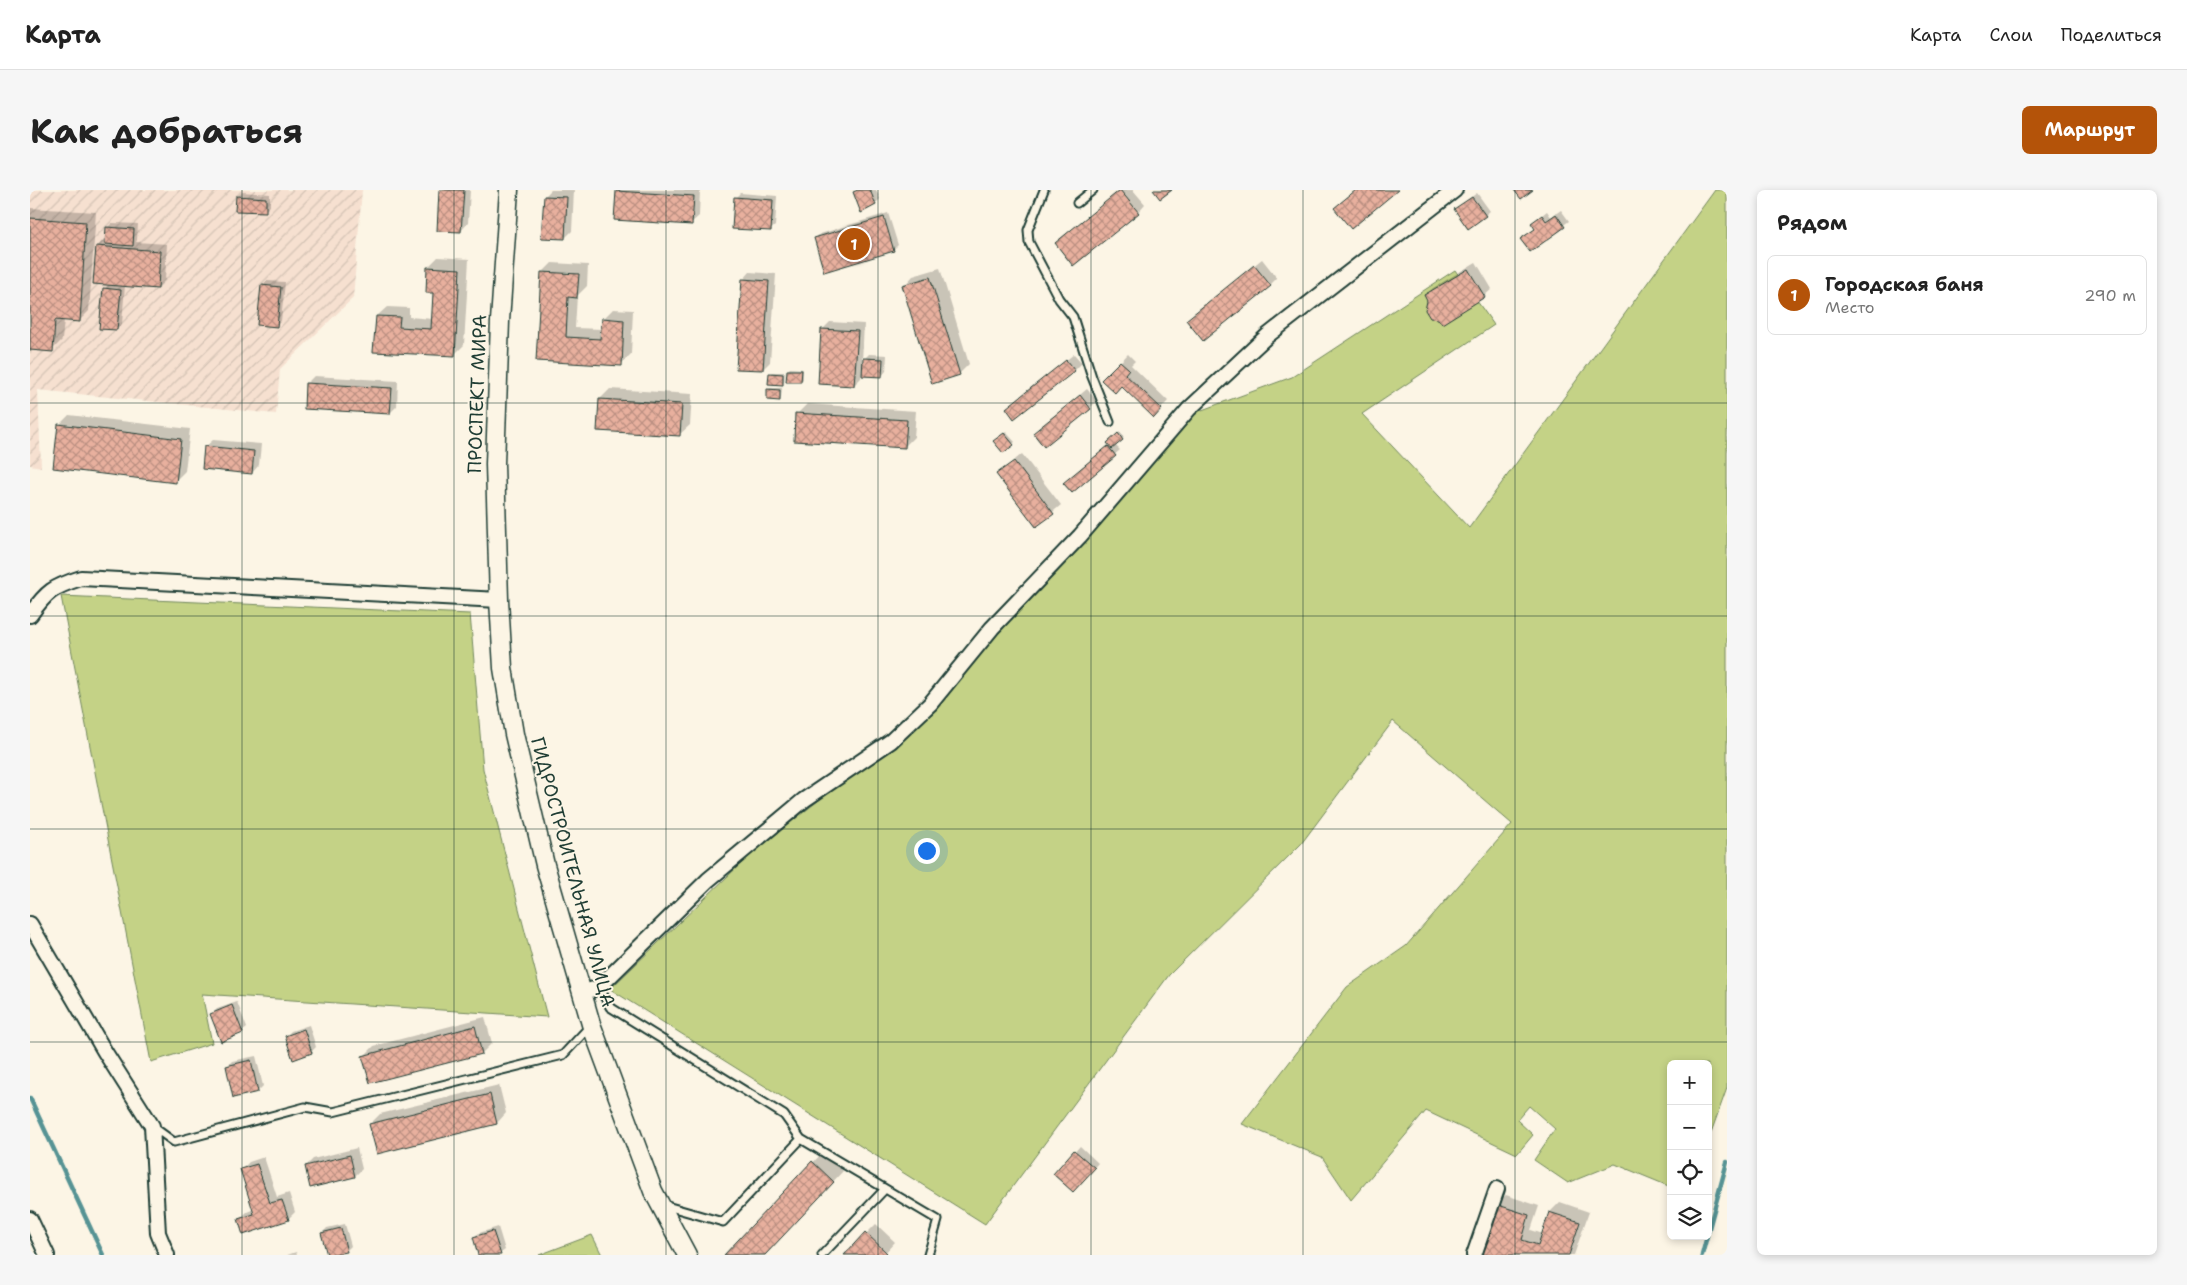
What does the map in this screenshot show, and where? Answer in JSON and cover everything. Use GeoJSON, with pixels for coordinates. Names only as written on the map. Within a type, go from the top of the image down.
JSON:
{"type":"FeatureCollection","features":[{"type":"Feature","properties":{"kind":"street","name":"ПРОСПЕКТ МИРА"},"geometry":{"type":"LineString","coordinates":[[499,600],[495,464],[500,321],[509,190]]}},
{"type":"Feature","properties":{"kind":"street"},"geometry":{"type":"LineString","coordinates":[[582,993],[599,987],[708,880],[804,800],[891,741],[930,704],[992,628],[1080,536],[1189,410],[1267,336],[1455,190]]}},
{"type":"Feature","properties":{"kind":"street"},"geometry":{"type":"LineString","coordinates":[[30,615],[42,598],[56,586],[81,578],[499,600]]}},
{"type":"Feature","properties":{"kind":"street","name":"ГИДРОСТРОИТЕЛЬНАЯ УЛИЦА"},"geometry":{"type":"LineString","coordinates":[[499,600],[503,668],[514,734],[545,864],[582,993],[591,1024],[653,1191],[687,1255]]}},
{"type":"Feature","properties":{"kind":"street"},"geometry":{"type":"LineString","coordinates":[[30,924],[105,1052],[152,1126],[158,1233],[167,1255]]}},
{"type":"Feature","properties":{"kind":"street"},"geometry":{"type":"LineString","coordinates":[[1474,1255],[1497,1189]]}},
{"type":"Feature","properties":{"kind":"street"},"geometry":{"type":"LineString","coordinates":[[30,1219],[47,1255]]}},
{"type":"Feature","properties":{"kind":"lane"},"geometry":{"type":"LineString","coordinates":[[1044,190],[1028,230],[1029,242],[1059,299],[1073,317],[1092,377],[1110,422]]}},
{"type":"Feature","properties":{"kind":"lane"},"geometry":{"type":"LineString","coordinates":[[1077,203],[1093,190]]}},
{"type":"Feature","properties":{"kind":"lane"},"geometry":{"type":"LineString","coordinates":[[599,987],[610,1007],[784,1115],[801,1139],[938,1220],[928,1255]]}},
{"type":"Feature","properties":{"kind":"lane"},"geometry":{"type":"LineString","coordinates":[[152,1126],[174,1142],[305,1107],[333,1112],[563,1055],[591,1024]]}},
{"type":"Feature","properties":{"kind":"lane"},"geometry":{"type":"LineString","coordinates":[[660,1204],[723,1222],[801,1139]]}},
{"type":"Feature","properties":{"kind":"lane"},"geometry":{"type":"LineString","coordinates":[[822,1255],[885,1189]]}},
{"type":"Feature","properties":{"kind":"shaded area"},"geometry":{"type":"Polygon","coordinates":[[[30,190],[362,190],[353,298],[280,369],[276,414],[38,390],[41,467],[30,465],[30,190]]]}},
{"type":"Feature","properties":{"kind":"green space"},"geometry":{"type":"Polygon","coordinates":[[[1715,190],[1727,190],[1727,1088],[1712,1130],[1712,1060],[1667,1060],[1667,1185],[1615,1164],[1568,1183],[1534,1160],[1555,1129],[1529,1106],[1517,1120],[1533,1135],[1517,1154],[1426,1111],[1351,1200],[1322,1157],[1242,1124],[1347,987],[1406,946],[1512,824],[1393,721],[1301,844],[1169,975],[985,1224],[610,989],[753,852],[921,720],[1191,414],[1292,377],[1455,270],[1494,325],[1362,414],[1469,528],[1715,190]]]}},
{"type":"Feature","properties":{"kind":"green space"},"geometry":{"type":"Polygon","coordinates":[[[61,596],[470,614],[483,769],[547,1017],[202,994],[212,1043],[151,1062],[61,596]]]}},
{"type":"Feature","properties":{"kind":"green space"},"geometry":{"type":"Polygon","coordinates":[[[592,1235],[602,1255],[539,1255],[592,1235]]]}},
{"type":"Feature","properties":{"kind":"building"},"geometry":{"type":"Polygon","coordinates":[[[439,190],[464,190],[461,232],[437,231],[439,190]]]}},
{"type":"Feature","properties":{"kind":"building"},"geometry":{"type":"Polygon","coordinates":[[[870,190],[876,205],[861,213],[853,192],[870,190]]]}},
{"type":"Feature","properties":{"kind":"building"},"geometry":{"type":"Polygon","coordinates":[[[1120,190],[1139,213],[1073,266],[1055,243],[1120,190]]]}},
{"type":"Feature","properties":{"kind":"building"},"geometry":{"type":"Polygon","coordinates":[[[1153,190],[1172,190],[1160,199],[1153,190]]]}},
{"type":"Feature","properties":{"kind":"building"},"geometry":{"type":"Polygon","coordinates":[[[1356,190],[1398,190],[1351,229],[1334,208],[1356,190]]]}},
{"type":"Feature","properties":{"kind":"building"},"geometry":{"type":"Polygon","coordinates":[[[1514,190],[1533,190],[1521,199],[1514,190]]]}},
{"type":"Feature","properties":{"kind":"building"},"geometry":{"type":"Polygon","coordinates":[[[616,191],[694,196],[692,225],[614,220],[616,191]]]}},
{"type":"Feature","properties":{"kind":"building"},"geometry":{"type":"Polygon","coordinates":[[[236,196],[266,198],[266,212],[235,211],[236,196]]]}},
{"type":"Feature","properties":{"kind":"building"},"geometry":{"type":"Polygon","coordinates":[[[544,196],[567,197],[565,239],[541,238],[544,196]]]}},
{"type":"Feature","properties":{"kind":"building"},"geometry":{"type":"Polygon","coordinates":[[[734,197],[773,200],[771,231],[732,229],[734,197]]]}},
{"type":"Feature","properties":{"kind":"building"},"geometry":{"type":"Polygon","coordinates":[[[1472,197],[1486,216],[1468,229],[1454,209],[1472,197]]]}},
{"type":"Feature","properties":{"kind":"building"},"geometry":{"type":"Polygon","coordinates":[[[1556,214],[1565,227],[1530,252],[1520,239],[1535,229],[1531,223],[1542,215],[1546,221],[1556,214]]]}},
{"type":"Feature","properties":{"kind":"building"},"geometry":{"type":"Polygon","coordinates":[[[884,217],[894,251],[824,272],[814,238],[884,217]]]}},
{"type":"Feature","properties":{"kind":"building"},"geometry":{"type":"Polygon","coordinates":[[[30,218],[86,222],[80,322],[55,320],[53,352],[30,350],[30,218]]]}},
{"type":"Feature","properties":{"kind":"building"},"geometry":{"type":"Polygon","coordinates":[[[106,227],[134,229],[133,246],[105,244],[106,227]]]}},
{"type":"Feature","properties":{"kind":"building"},"geometry":{"type":"Polygon","coordinates":[[[96,246],[160,251],[158,289],[93,284],[96,246]]]}},
{"type":"Feature","properties":{"kind":"building"},"geometry":{"type":"Polygon","coordinates":[[[1254,265],[1271,286],[1203,341],[1186,320],[1254,265]]]}},
{"type":"Feature","properties":{"kind":"building"},"geometry":{"type":"Polygon","coordinates":[[[427,267],[460,269],[455,356],[373,352],[376,316],[400,317],[399,327],[431,329],[433,293],[426,293],[427,267]]]}},
{"type":"Feature","properties":{"kind":"building"},"geometry":{"type":"Polygon","coordinates":[[[1468,269],[1485,297],[1442,324],[1438,319],[1430,318],[1425,310],[1427,301],[1424,295],[1468,269]]]}},
{"type":"Feature","properties":{"kind":"building"},"geometry":{"type":"Polygon","coordinates":[[[541,272],[579,274],[577,298],[568,297],[566,337],[600,339],[602,318],[624,320],[622,366],[536,361],[541,272]]]}},
{"type":"Feature","properties":{"kind":"building"},"geometry":{"type":"Polygon","coordinates":[[[930,277],[960,375],[932,384],[902,285],[930,277]]]}},
{"type":"Feature","properties":{"kind":"building"},"geometry":{"type":"Polygon","coordinates":[[[742,279],[769,281],[763,370],[736,369],[742,279]]]}},
{"type":"Feature","properties":{"kind":"building"},"geometry":{"type":"Polygon","coordinates":[[[261,285],[281,287],[277,327],[257,325],[261,285]]]}},
{"type":"Feature","properties":{"kind":"building"},"geometry":{"type":"Polygon","coordinates":[[[103,288],[121,290],[117,330],[99,329],[103,288]]]}},
{"type":"Feature","properties":{"kind":"building"},"geometry":{"type":"Polygon","coordinates":[[[821,329],[858,331],[854,386],[818,384],[821,329]]]}},
{"type":"Feature","properties":{"kind":"building"},"geometry":{"type":"Polygon","coordinates":[[[863,358],[883,359],[882,377],[862,376],[863,358]]]}},
{"type":"Feature","properties":{"kind":"building"},"geometry":{"type":"Polygon","coordinates":[[[1066,360],[1075,371],[1014,419],[1006,408],[1066,360]]]}},
{"type":"Feature","properties":{"kind":"building"},"geometry":{"type":"Polygon","coordinates":[[[1120,361],[1129,369],[1125,374],[1162,409],[1154,418],[1121,386],[1115,393],[1101,380],[1120,361]]]}},
{"type":"Feature","properties":{"kind":"building"},"geometry":{"type":"Polygon","coordinates":[[[787,370],[802,370],[801,382],[786,382],[787,370]]]}},
{"type":"Feature","properties":{"kind":"building"},"geometry":{"type":"Polygon","coordinates":[[[769,373],[783,374],[783,385],[768,384],[769,373]]]}},
{"type":"Feature","properties":{"kind":"building"},"geometry":{"type":"Polygon","coordinates":[[[305,383],[392,388],[390,414],[304,409],[305,383]]]}},
{"type":"Feature","properties":{"kind":"building"},"geometry":{"type":"Polygon","coordinates":[[[767,389],[780,390],[780,401],[767,400],[767,389]]]}},
{"type":"Feature","properties":{"kind":"building"},"geometry":{"type":"Polygon","coordinates":[[[1080,395],[1091,409],[1044,447],[1033,433],[1080,395]]]}},
{"type":"Feature","properties":{"kind":"building"},"geometry":{"type":"Polygon","coordinates":[[[599,399],[682,404],[680,436],[597,431],[599,399]]]}},
{"type":"Feature","properties":{"kind":"building"},"geometry":{"type":"Polygon","coordinates":[[[795,413],[907,420],[905,448],[794,441],[795,413]]]}},
{"type":"Feature","properties":{"kind":"building"},"geometry":{"type":"Polygon","coordinates":[[[58,424],[181,439],[176,483],[53,468],[58,424]]]}},
{"type":"Feature","properties":{"kind":"building"},"geometry":{"type":"Polygon","coordinates":[[[1004,433],[1014,445],[1003,453],[993,441],[1004,433]]]}},
{"type":"Feature","properties":{"kind":"building"},"geometry":{"type":"Polygon","coordinates":[[[1118,433],[1123,440],[1112,449],[1107,443],[1118,433]]]}},
{"type":"Feature","properties":{"kind":"building"},"geometry":{"type":"Polygon","coordinates":[[[204,446],[254,451],[252,474],[202,469],[204,446]]]}},
{"type":"Feature","properties":{"kind":"building"},"geometry":{"type":"Polygon","coordinates":[[[1108,446],[1116,456],[1072,493],[1063,483],[1108,446]]]}},
{"type":"Feature","properties":{"kind":"building"},"geometry":{"type":"Polygon","coordinates":[[[1014,461],[1054,514],[1036,527],[996,474],[1014,461]]]}},
{"type":"Feature","properties":{"kind":"building"},"geometry":{"type":"Polygon","coordinates":[[[232,1005],[243,1033],[221,1042],[210,1014],[232,1005]]]}},
{"type":"Feature","properties":{"kind":"building"},"geometry":{"type":"Polygon","coordinates":[[[475,1026],[482,1054],[370,1083],[362,1056],[475,1026]]]}},
{"type":"Feature","properties":{"kind":"building"},"geometry":{"type":"Polygon","coordinates":[[[304,1029],[312,1053],[293,1060],[285,1036],[304,1029]]]}},
{"type":"Feature","properties":{"kind":"building"},"geometry":{"type":"Polygon","coordinates":[[[251,1060],[258,1092],[233,1098],[226,1066],[251,1060]]]}},
{"type":"Feature","properties":{"kind":"building"},"geometry":{"type":"Polygon","coordinates":[[[490,1094],[497,1124],[377,1154],[369,1124],[490,1094]]]}},
{"type":"Feature","properties":{"kind":"building"},"geometry":{"type":"Polygon","coordinates":[[[1074,1150],[1095,1168],[1073,1192],[1053,1174],[1074,1150]]]}},
{"type":"Feature","properties":{"kind":"building"},"geometry":{"type":"Polygon","coordinates":[[[350,1155],[355,1177],[310,1188],[305,1166],[350,1155]]]}},
{"type":"Feature","properties":{"kind":"building"},"geometry":{"type":"Polygon","coordinates":[[[812,1161],[834,1182],[765,1255],[724,1255],[812,1161]]]}},
{"type":"Feature","properties":{"kind":"building"},"geometry":{"type":"Polygon","coordinates":[[[257,1164],[270,1203],[282,1200],[289,1220],[243,1235],[238,1219],[254,1214],[240,1169],[257,1164]]]}},
{"type":"Feature","properties":{"kind":"building"},"geometry":{"type":"Polygon","coordinates":[[[1495,1204],[1529,1215],[1522,1240],[1538,1245],[1549,1212],[1580,1222],[1569,1255],[1478,1255],[1495,1204]]]}},
{"type":"Feature","properties":{"kind":"building"},"geometry":{"type":"Polygon","coordinates":[[[341,1228],[347,1252],[327,1255],[321,1233],[341,1228]]]}},
{"type":"Feature","properties":{"kind":"building"},"geometry":{"type":"Polygon","coordinates":[[[493,1231],[501,1255],[478,1255],[473,1237],[493,1231]]]}},
{"type":"Feature","properties":{"kind":"building"},"geometry":{"type":"Polygon","coordinates":[[[865,1232],[887,1253],[884,1255],[844,1255],[865,1232]]]}},
{"type":"Feature","properties":{"kind":"waterway"},"geometry":{"type":"LineString","coordinates":[[30,1098],[103,1255]]}},
{"type":"Feature","properties":{"kind":"waterway"},"geometry":{"type":"LineString","coordinates":[[1712,1217],[1727,1162]]}},
{"type":"Feature","properties":{"kind":"waterway"},"geometry":{"type":"LineString","coordinates":[[1702,1255],[1706,1240]]}},
{"type":"Feature","properties":{"kind":"place","name":"Городская баня"},"geometry":{"type":"Point","coordinates":[854,244]}}]}
